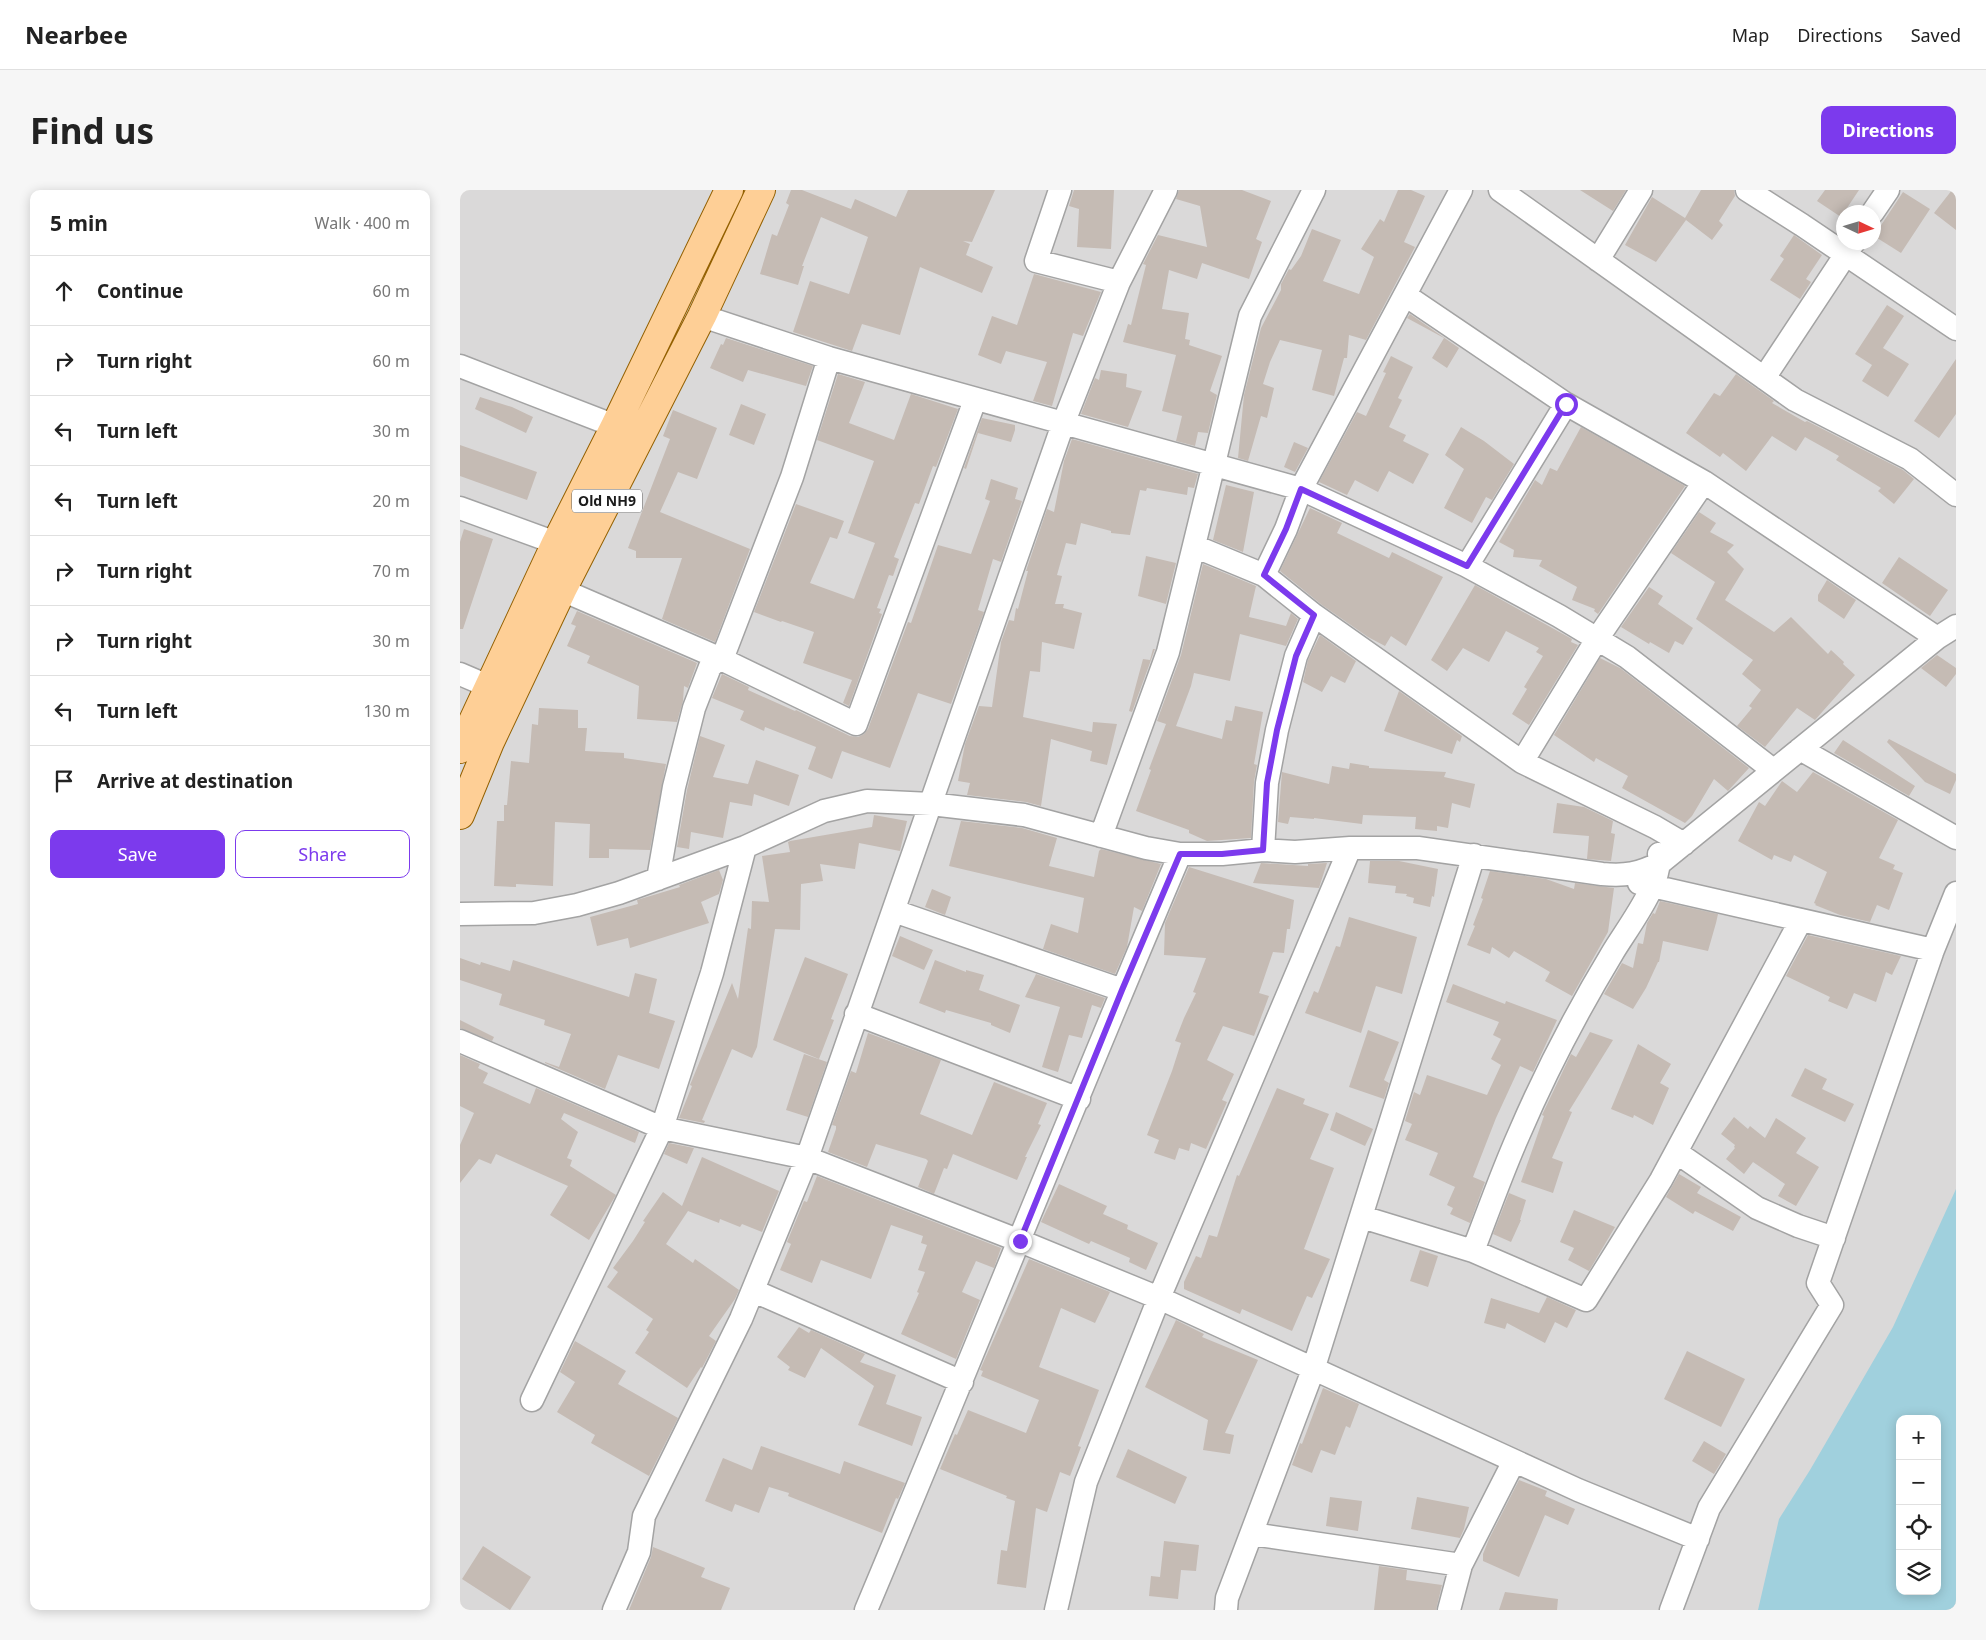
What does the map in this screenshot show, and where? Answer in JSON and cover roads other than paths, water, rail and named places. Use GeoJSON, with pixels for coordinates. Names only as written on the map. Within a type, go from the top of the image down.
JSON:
{"type":"FeatureCollection","features":[{"type":"Feature","properties":{"kind":"main road","name":"Old NH9"},"geometry":{"type":"LineString","coordinates":[[460,749],[556,543],[729,190]]}},
{"type":"Feature","properties":{"kind":"main road","name":"Old NH9"},"geometry":{"type":"LineString","coordinates":[[460,815],[490,742],[562,590],[702,316],[761,190]]}},
{"type":"Feature","properties":{"kind":"street"},"geometry":{"type":"LineString","coordinates":[[1060,190],[1036,261],[1119,282]]}},
{"type":"Feature","properties":{"kind":"street"},"geometry":{"type":"LineString","coordinates":[[614,1610],[639,1552],[644,1516],[742,1319],[807,1158],[1063,424],[1119,282],[1166,190]]}},
{"type":"Feature","properties":{"kind":"street"},"geometry":{"type":"LineString","coordinates":[[1101,836],[1168,652],[1250,316],[1314,190]]}},
{"type":"Feature","properties":{"kind":"street"},"geometry":{"type":"LineString","coordinates":[[1264,575],[1286,529],[1301,489],[1462,190]]}},
{"type":"Feature","properties":{"kind":"street"},"geometry":{"type":"LineString","coordinates":[[1500,190],[1795,400],[1910,459],[1956,495]]}},
{"type":"Feature","properties":{"kind":"street"},"geometry":{"type":"LineString","coordinates":[[1598,260],[1641,190]]}},
{"type":"Feature","properties":{"kind":"street"},"geometry":{"type":"LineString","coordinates":[[1878,205],[1888,190]]}},
{"type":"Feature","properties":{"kind":"street"},"geometry":{"type":"LineString","coordinates":[[1754,192],[1836,240]]}},
{"type":"Feature","properties":{"kind":"street"},"geometry":{"type":"LineString","coordinates":[[1764,378],[1849,250]]}},
{"type":"Feature","properties":{"kind":"street"},"geometry":{"type":"LineString","coordinates":[[1853,250],[1956,329]]}},
{"type":"Feature","properties":{"kind":"street"},"geometry":{"type":"LineString","coordinates":[[1405,295],[1566,404],[1704,482],[1937,638]]}},
{"type":"Feature","properties":{"kind":"street"},"geometry":{"type":"LineString","coordinates":[[702,316],[829,358],[1301,489],[1467,566],[1559,616],[1627,658],[1773,770]]}},
{"type":"Feature","properties":{"kind":"street"},"geometry":{"type":"LineString","coordinates":[[658,879],[674,787],[694,708],[710,667],[724,654],[792,477],[829,358]]}},
{"type":"Feature","properties":{"kind":"street"},"geometry":{"type":"LineString","coordinates":[[460,366],[615,426]]}},
{"type":"Feature","properties":{"kind":"street"},"geometry":{"type":"LineString","coordinates":[[562,590],[719,658],[856,724],[975,400]]}},
{"type":"Feature","properties":{"kind":"street"},"geometry":{"type":"LineString","coordinates":[[1467,566],[1566,404]]}},
{"type":"Feature","properties":{"kind":"street"},"geometry":{"type":"LineString","coordinates":[[1522,762],[1597,639],[1704,482]]}},
{"type":"Feature","properties":{"kind":"street"},"geometry":{"type":"LineString","coordinates":[[460,508],[556,543]]}},
{"type":"Feature","properties":{"kind":"street"},"geometry":{"type":"LineString","coordinates":[[1194,546],[1264,575],[1314,615],[1522,762],[1655,827],[1684,844]]}},
{"type":"Feature","properties":{"kind":"street"},"geometry":{"type":"LineString","coordinates":[[1263,850],[1267,783],[1277,730],[1296,656],[1314,615]]}},
{"type":"Feature","properties":{"kind":"street"},"geometry":{"type":"LineString","coordinates":[[460,914],[534,913],[577,905],[658,879],[746,847],[824,811],[867,801],[931,804],[1024,815],[1146,848],[1180,854],[1222,854],[1263,850],[1295,852],[1350,848],[1418,848],[1602,874],[1622,876],[1640,873],[1660,863],[1937,638],[1956,626]]}},
{"type":"Feature","properties":{"kind":"street"},"geometry":{"type":"LineString","coordinates":[[460,674],[488,686]]}},
{"type":"Feature","properties":{"kind":"street"},"geometry":{"type":"LineString","coordinates":[[1800,749],[1956,838]]}},
{"type":"Feature","properties":{"kind":"street"},"geometry":{"type":"LineString","coordinates":[[1473,1251],[1518,1134],[1555,1055],[1588,993],[1653,887],[1660,863],[1655,827]]}},
{"type":"Feature","properties":{"kind":"street"},"geometry":{"type":"LineString","coordinates":[[532,1400],[662,1128],[712,973],[746,847]]}},
{"type":"Feature","properties":{"kind":"street"},"geometry":{"type":"LineString","coordinates":[[1056,1610],[1086,1482],[1158,1298],[1350,848]]}},
{"type":"Feature","properties":{"kind":"street"},"geometry":{"type":"LineString","coordinates":[[866,1610],[1180,854]]}},
{"type":"Feature","properties":{"kind":"street"},"geometry":{"type":"LineString","coordinates":[[1226,1610],[1227,1598],[1313,1370],[1474,855]]}},
{"type":"Feature","properties":{"kind":"street"},"geometry":{"type":"LineString","coordinates":[[1602,874],[1933,950]]}},
{"type":"Feature","properties":{"kind":"street"},"geometry":{"type":"LineString","coordinates":[[1671,1610],[1709,1508],[1832,1305],[1818,1283],[1933,950],[1956,893]]}},
{"type":"Feature","properties":{"kind":"street"},"geometry":{"type":"LineString","coordinates":[[894,911],[1122,990]]}},
{"type":"Feature","properties":{"kind":"street"},"geometry":{"type":"LineString","coordinates":[[1362,1217],[1473,1251],[1586,1300],[1661,1180],[1802,920]]}},
{"type":"Feature","properties":{"kind":"street"},"geometry":{"type":"LineString","coordinates":[[856,1014],[1079,1099]]}},
{"type":"Feature","properties":{"kind":"street"},"geometry":{"type":"LineString","coordinates":[[460,1041],[662,1128],[807,1158],[1020,1241],[1158,1298],[1578,1490],[1698,1539]]}},
{"type":"Feature","properties":{"kind":"street"},"geometry":{"type":"LineString","coordinates":[[1676,1152],[1757,1208],[1798,1226],[1834,1238]]}},
{"type":"Feature","properties":{"kind":"street"},"geometry":{"type":"LineString","coordinates":[[754,1291],[962,1382]]}},
{"type":"Feature","properties":{"kind":"street"},"geometry":{"type":"LineString","coordinates":[[1449,1610],[1461,1565],[1514,1461]]}},
{"type":"Feature","properties":{"kind":"street"},"geometry":{"type":"LineString","coordinates":[[1252,1534],[1461,1565]]}},
{"type":"Feature","properties":{"kind":"water"},"geometry":{"type":"Polygon","coordinates":[[[1956,1189],[1956,1610],[1758,1610],[1779,1519],[1810,1470],[1893,1327],[1956,1189]]]}}]}
